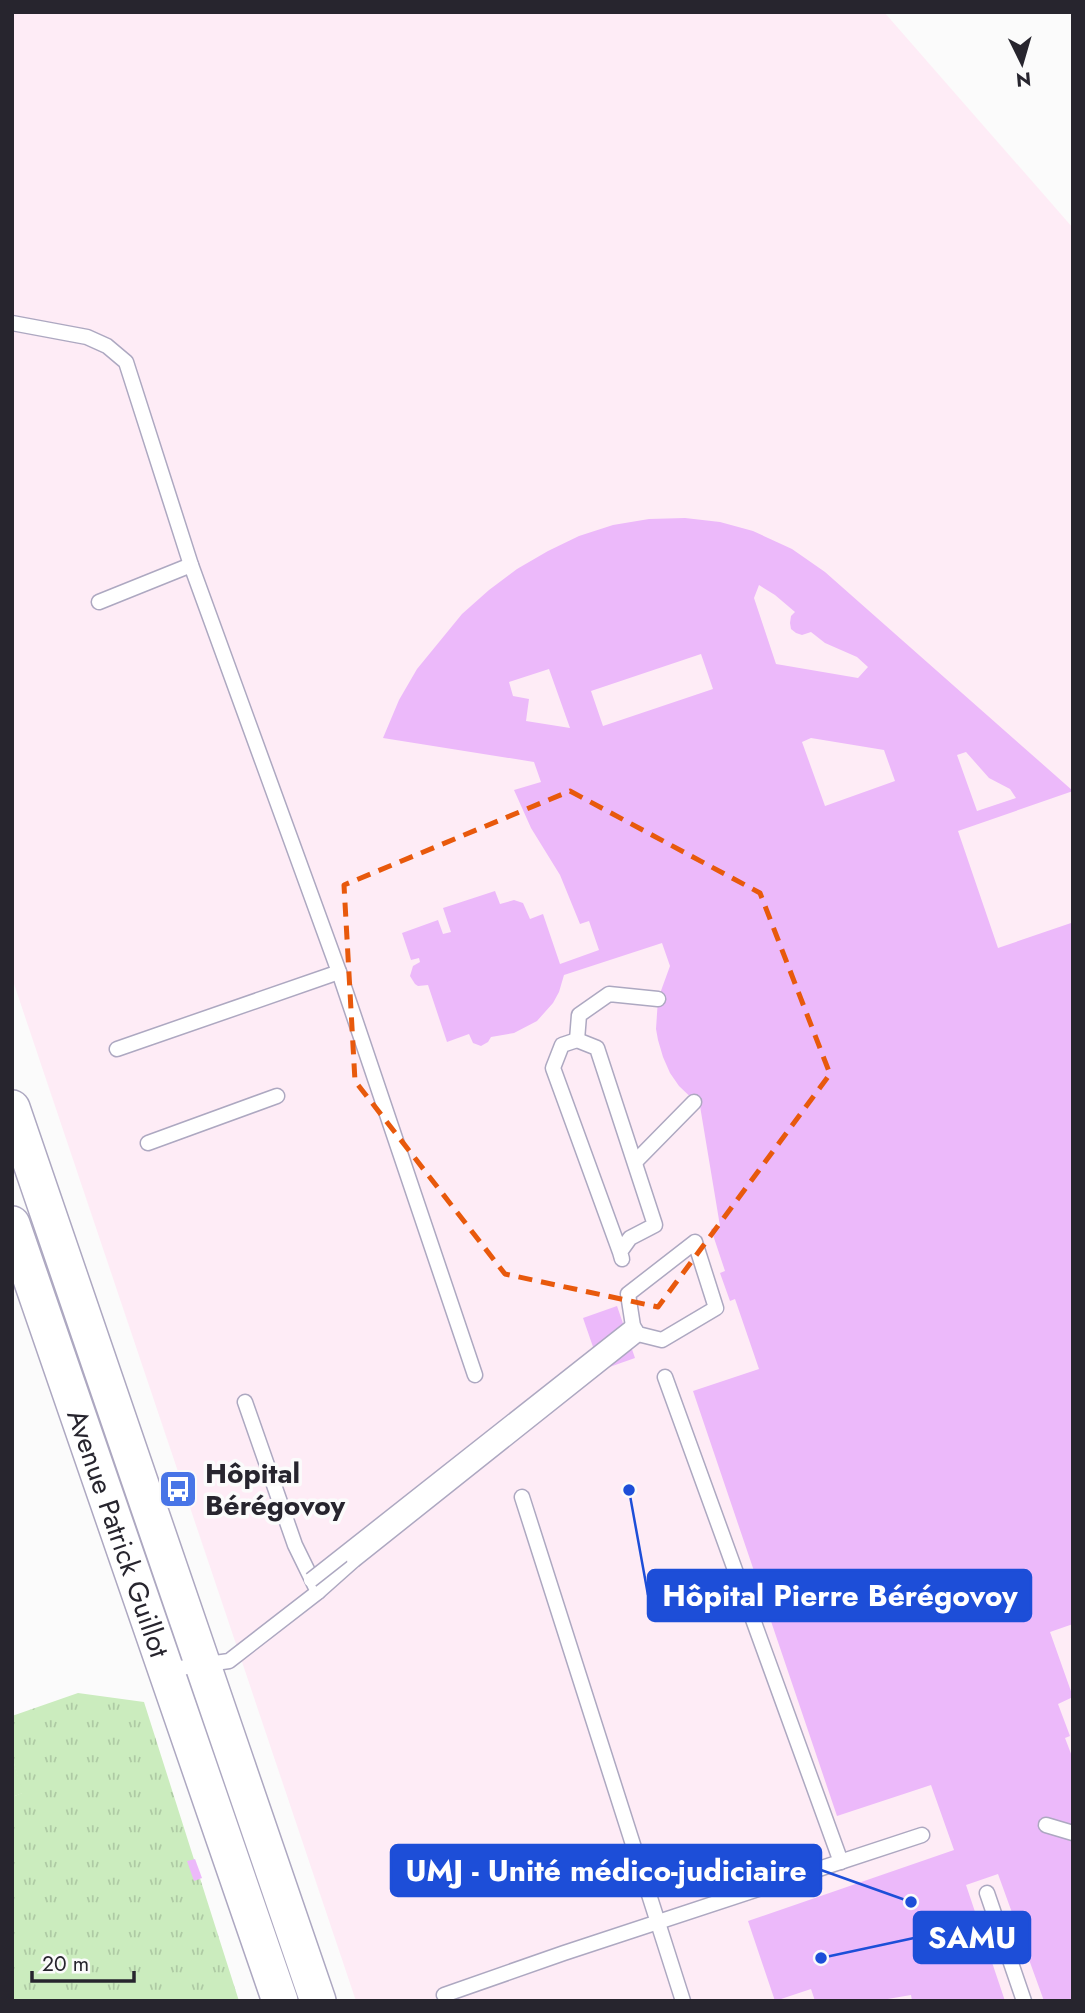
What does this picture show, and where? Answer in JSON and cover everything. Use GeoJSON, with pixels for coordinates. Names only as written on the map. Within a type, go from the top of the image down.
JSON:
{"type":"FeatureCollection","features":[{"type":"Feature","properties":{"kind":"street","name":"Avenue Patrick Guillot"},"geometry":{"type":"LineString","coordinates":[[12,1108],[318,2001]]}},
{"type":"Feature","properties":{"kind":"street","name":"Avenue Patrick Guillot"},"geometry":{"type":"LineString","coordinates":[[12,1224],[280,2001]]}},
{"type":"Feature","properties":{"kind":"lane"},"geometry":{"type":"LineString","coordinates":[[12,323],[87,337],[107,346],[125,362],[191,565],[339,972],[475,1375]]}},
{"type":"Feature","properties":{"kind":"lane"},"geometry":{"type":"LineString","coordinates":[[99,601],[191,565]]}},
{"type":"Feature","properties":{"kind":"lane"},"geometry":{"type":"LineString","coordinates":[[117,1049],[339,972]]}},
{"type":"Feature","properties":{"kind":"lane"},"geometry":{"type":"LineString","coordinates":[[577,1040],[579,1014],[609,995],[658,999]]}},
{"type":"Feature","properties":{"kind":"lane"},"geometry":{"type":"LineString","coordinates":[[577,1040],[597,1048],[655,1225],[630,1238],[621,1255],[553,1068],[562,1045],[577,1040]]}},
{"type":"Feature","properties":{"kind":"lane"},"geometry":{"type":"LineString","coordinates":[[148,1143],[277,1096]]}},
{"type":"Feature","properties":{"kind":"lane"},"geometry":{"type":"LineString","coordinates":[[635,1162],[694,1102]]}},
{"type":"Feature","properties":{"kind":"lane"},"geometry":{"type":"LineString","coordinates":[[695,1242],[716,1308],[662,1340],[636,1330],[628,1294],[695,1242]]}},
{"type":"Feature","properties":{"kind":"lane"},"geometry":{"type":"LineString","coordinates":[[166,1670],[229,1661],[315,1586],[636,1330]]}},
{"type":"Feature","properties":{"kind":"lane"},"geometry":{"type":"LineString","coordinates":[[665,1377],[841,1862]]}},
{"type":"Feature","properties":{"kind":"lane"},"geometry":{"type":"LineString","coordinates":[[245,1402],[295,1545],[315,1586]]}},
{"type":"Feature","properties":{"kind":"lane"},"geometry":{"type":"LineString","coordinates":[[522,1497],[683,2001]]}},
{"type":"Feature","properties":{"kind":"lane"},"geometry":{"type":"LineString","coordinates":[[1046,1825],[1073,1833]]}},
{"type":"Feature","properties":{"kind":"lane"},"geometry":{"type":"LineString","coordinates":[[444,1995],[922,1835]]}},
{"type":"Feature","properties":{"kind":"lane"},"geometry":{"type":"LineString","coordinates":[[987,1893],[1024,2001]]}},
{"type":"Feature","properties":{"kind":"highlighted area"},"geometry":{"type":"Polygon","coordinates":[[[570,791],[760,893],[830,1074],[658,1307],[505,1274],[355,1081],[344,885],[570,791]]]}},
{"type":"Feature","properties":{"kind":"shaded area"},"geometry":{"type":"Polygon","coordinates":[[[12,12],[884,12],[1073,228],[1073,2001],[356,2001],[12,978],[12,12]]]}},
{"type":"Feature","properties":{"kind":"green space"},"geometry":{"type":"Polygon","coordinates":[[[78,1693],[144,1702],[239,2001],[12,2001],[12,1797],[22,1793],[12,1756],[12,1716],[78,1693]]]}},
{"type":"Feature","properties":{"kind":"green space"},"geometry":{"type":"Polygon","coordinates":[[[12,1756],[23,1793],[12,1797],[12,1756]]]}},
{"type":"Feature","properties":{"kind":"building"},"geometry":{"type":"Polygon","coordinates":[[[685,518],[720,522],[753,531],[792,549],[825,572],[1073,791],[958,831],[998,948],[1071,923],[1073,927],[1073,1624],[1050,1632],[1073,1697],[1058,1704],[1070,1736],[1065,1738],[1073,1759],[1073,2001],[1044,2001],[998,1874],[966,1885],[1005,2001],[912,2001],[911,1995],[876,2001],[815,2001],[811,1989],[775,2001],[748,1921],[954,1850],[931,1785],[837,1816],[693,1391],[759,1369],[735,1299],[730,1301],[720,1273],[725,1271],[711,1229],[720,1226],[700,1106],[670,1073],[658,1040],[658,999],[670,966],[662,943],[564,975],[553,1003],[537,1021],[514,1033],[491,1037],[481,1046],[473,1043],[469,1034],[447,1042],[428,985],[418,986],[410,976],[413,966],[420,962],[419,958],[411,960],[402,933],[438,920],[443,934],[451,932],[443,908],[495,891],[500,904],[514,900],[523,903],[530,919],[543,914],[560,964],[599,950],[589,921],[580,924],[560,875],[531,828],[514,790],[541,782],[534,762],[383,738],[399,700],[417,669],[462,614],[489,590],[517,569],[579,536],[613,525],[649,519],[685,518]],[[759,585],[754,598],[776,664],[858,678],[868,667],[857,657],[825,643],[811,632],[802,635],[796,633],[791,629],[790,623],[795,612],[759,585]],[[701,654],[591,691],[603,726],[713,689],[701,654]],[[549,669],[509,682],[513,696],[529,699],[526,721],[570,728],[549,669]],[[811,738],[802,742],[825,806],[895,781],[884,750],[811,738]],[[966,752],[957,755],[977,811],[1016,798],[1010,789],[989,778],[966,752]]]}},
{"type":"Feature","properties":{"kind":"building"},"geometry":{"type":"Polygon","coordinates":[[[617,1306],[635,1358],[601,1370],[583,1318],[617,1306]]]}},
{"type":"Feature","properties":{"kind":"building"},"geometry":{"type":"Polygon","coordinates":[[[182,1477],[188,1494],[180,1497],[174,1480],[182,1477]]]}},
{"type":"Feature","properties":{"kind":"building"},"geometry":{"type":"Polygon","coordinates":[[[195,1859],[202,1878],[194,1881],[187,1861],[195,1859]]]}},
{"type":"Feature","properties":{"kind":"place","name":"Hôpital Bérégovoy"},"geometry":{"type":"Point","coordinates":[178,1489]}},
{"type":"Feature","properties":{"kind":"place","name":"Hôpital Pierre Bérégovoy"},"geometry":{"type":"Point","coordinates":[629,1490]}},
{"type":"Feature","properties":{"kind":"place","name":"UMJ - Unité médico-judiciaire"},"geometry":{"type":"Point","coordinates":[911,1902]}},
{"type":"Feature","properties":{"kind":"place","name":"SAMU"},"geometry":{"type":"Point","coordinates":[821,1958]}}]}
